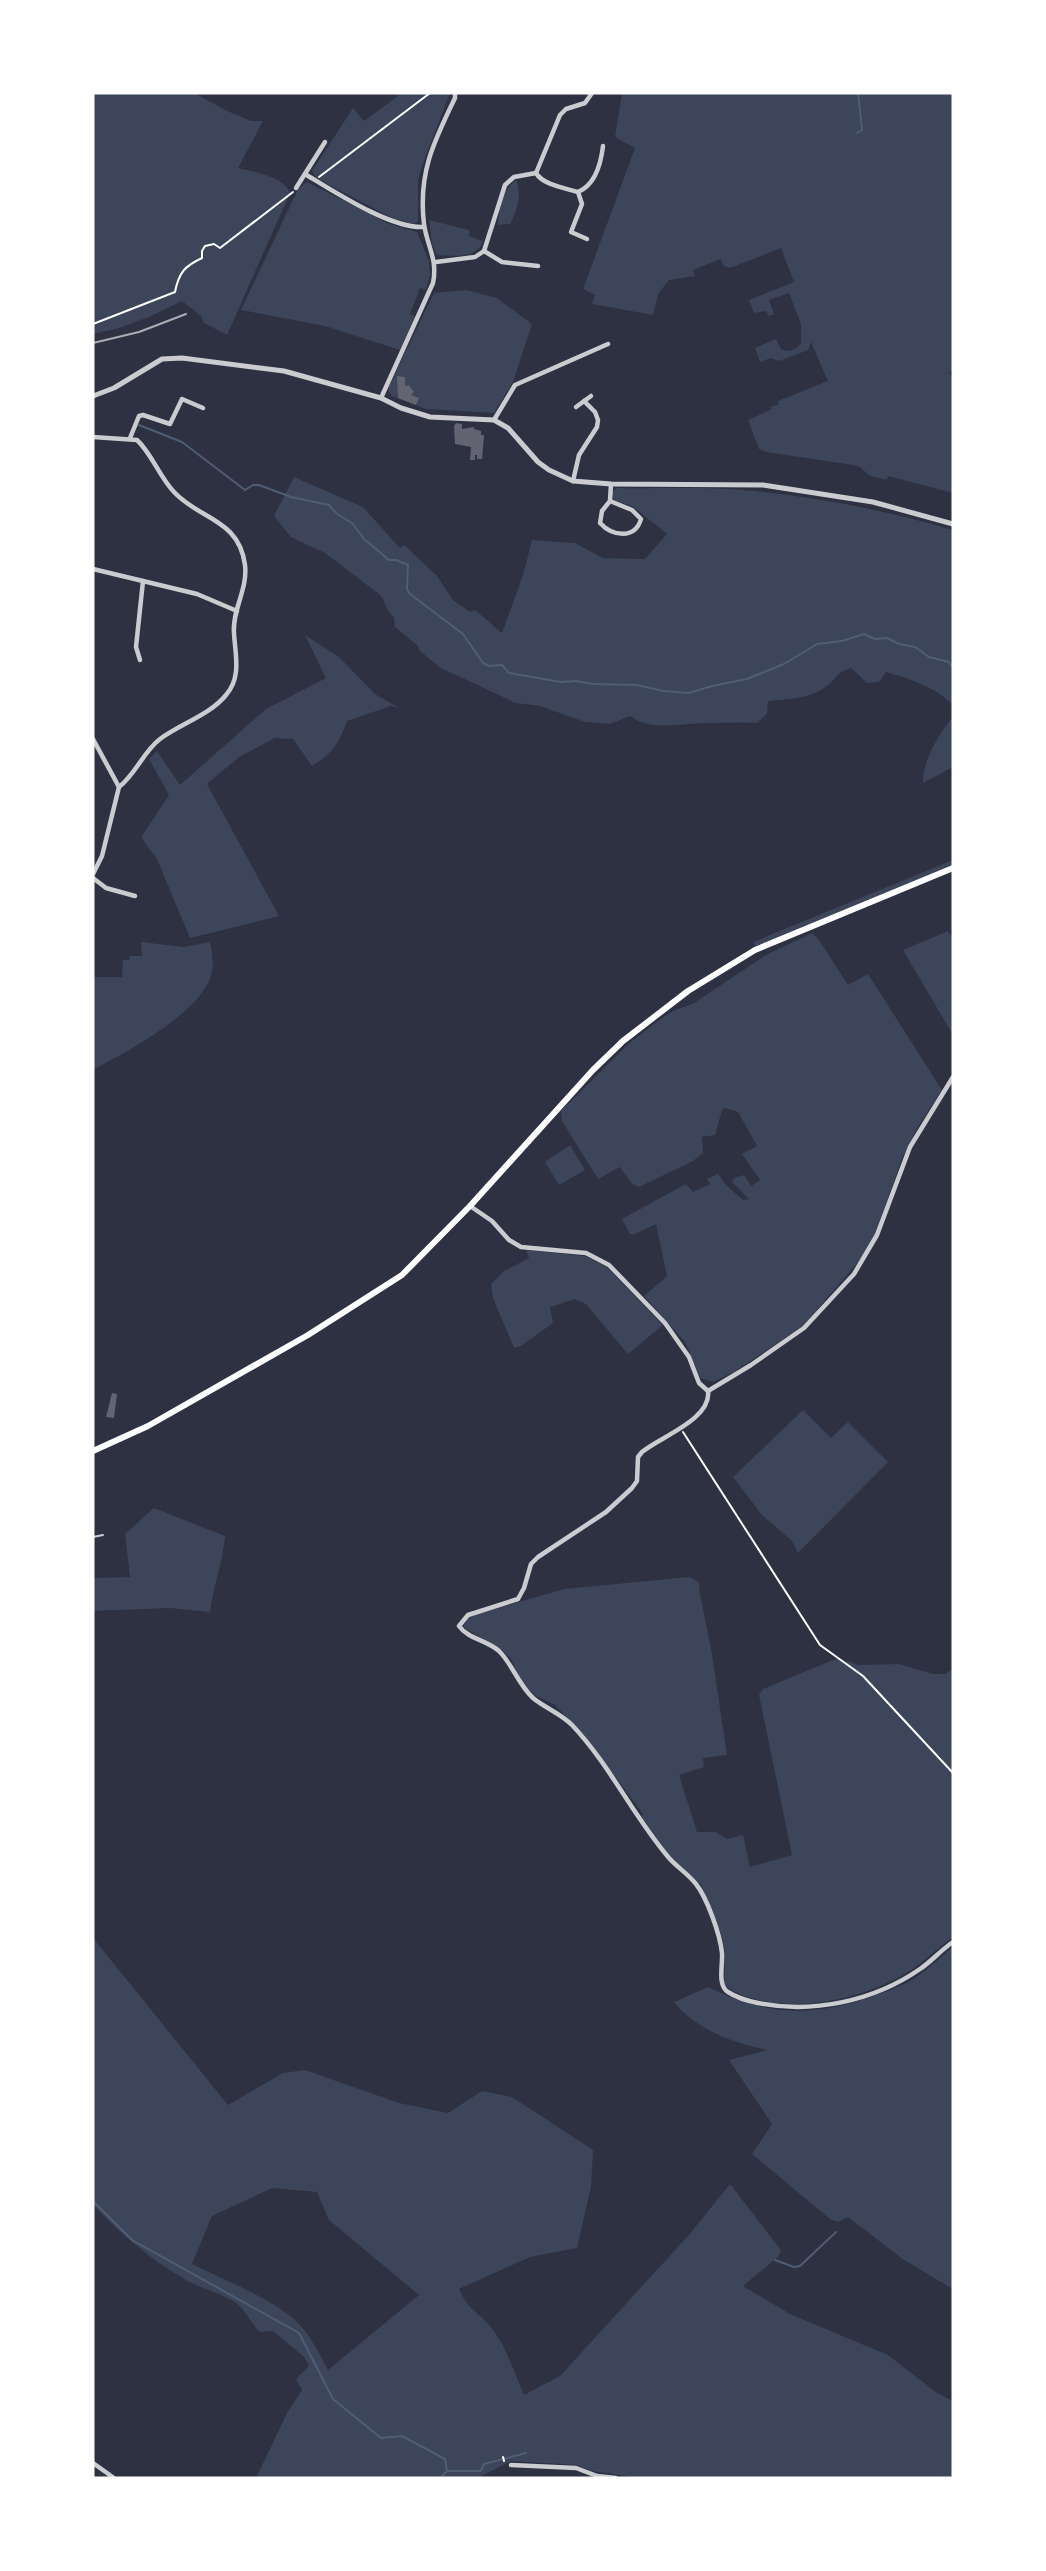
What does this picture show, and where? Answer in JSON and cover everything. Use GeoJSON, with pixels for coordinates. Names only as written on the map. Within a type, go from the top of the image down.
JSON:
{"type":"FeatureCollection","features":[{"type":"Feature","properties":{"kind":"main road"},"geometry":{"type":"LineString","coordinates":[[93,1451],[148,1426],[385,1288],[418,1261],[593,1070],[623,1041],[688,991],[772,942],[953,868]]}},
{"type":"Feature","properties":{"kind":"street"},"geometry":{"type":"LineString","coordinates":[[381,398],[430,291],[436,262],[425,227],[422,192],[425,172],[455,93]]}},
{"type":"Feature","properties":{"kind":"street"},"geometry":{"type":"LineString","coordinates":[[536,173],[560,115],[566,109],[585,103],[592,93]]}},
{"type":"Feature","properties":{"kind":"street"},"geometry":{"type":"LineString","coordinates":[[296,188],[325,142]]}},
{"type":"Feature","properties":{"kind":"street"},"geometry":{"type":"LineString","coordinates":[[536,173],[546,182],[578,192],[592,182],[603,146]]}},
{"type":"Feature","properties":{"kind":"street"},"geometry":{"type":"LineString","coordinates":[[436,262],[475,257],[484,251],[505,185],[514,177],[536,173]]}},
{"type":"Feature","properties":{"kind":"street"},"geometry":{"type":"LineString","coordinates":[[305,174],[386,219],[412,228],[425,227]]}},
{"type":"Feature","properties":{"kind":"street"},"geometry":{"type":"LineString","coordinates":[[578,192],[582,204],[571,232],[587,239]]}},
{"type":"Feature","properties":{"kind":"street"},"geometry":{"type":"LineString","coordinates":[[484,251],[502,262],[538,265]]}},
{"type":"Feature","properties":{"kind":"street"},"geometry":{"type":"LineString","coordinates":[[494,421],[516,385],[608,344]]}},
{"type":"Feature","properties":{"kind":"street"},"geometry":{"type":"LineString","coordinates":[[93,396],[114,388],[155,361],[182,358],[284,371],[381,398],[430,417],[494,421],[508,428],[538,462],[573,481],[611,484],[763,485],[873,502],[953,524]]}},
{"type":"Feature","properties":{"kind":"street"},"geometry":{"type":"LineString","coordinates":[[576,407],[590,396]]}},
{"type":"Feature","properties":{"kind":"street"},"geometry":{"type":"LineString","coordinates":[[130,438],[139,416],[170,424],[182,399],[203,408]]}},
{"type":"Feature","properties":{"kind":"street"},"geometry":{"type":"LineString","coordinates":[[573,481],[579,455],[597,427],[598,420],[595,412],[584,401]]}},
{"type":"Feature","properties":{"kind":"street"},"geometry":{"type":"LineString","coordinates":[[93,437],[130,438],[142,445],[174,492],[227,527],[236,540],[245,565],[245,580],[234,633],[237,666],[228,694],[158,740],[137,769],[119,787],[102,856],[93,876],[106,888],[135,896]]}},
{"type":"Feature","properties":{"kind":"street"},"geometry":{"type":"LineString","coordinates":[[610,501],[639,515],[641,519],[635,531],[613,533],[600,523],[602,511],[610,501],[611,484]]}},
{"type":"Feature","properties":{"kind":"street"},"geometry":{"type":"LineString","coordinates":[[93,569],[197,594],[237,611]]}},
{"type":"Feature","properties":{"kind":"street"},"geometry":{"type":"LineString","coordinates":[[140,660],[136,647],[143,581]]}},
{"type":"Feature","properties":{"kind":"street"},"geometry":{"type":"LineString","coordinates":[[93,739],[119,787]]}},
{"type":"Feature","properties":{"kind":"street"},"geometry":{"type":"LineString","coordinates":[[953,1077],[910,1147],[877,1235],[854,1274],[804,1328],[708,1391],[706,1403],[681,1429],[642,1452],[638,1457],[637,1481],[621,1499],[531,1564],[524,1588],[517,1599],[468,1615],[459,1626],[465,1634],[497,1650],[530,1694],[571,1725],[598,1756],[670,1860],[697,1885],[722,1950],[722,1986],[726,1991],[748,2001],[773,2006],[812,2008],[839,2003],[900,1981],[921,1969],[953,1942]]}},
{"type":"Feature","properties":{"kind":"street"},"geometry":{"type":"LineString","coordinates":[[470,1206],[521,1247],[586,1253],[609,1265],[665,1323],[689,1357],[699,1383],[708,1391]]}},
{"type":"Feature","properties":{"kind":"street"},"geometry":{"type":"LineString","coordinates":[[93,2463],[114,2478]]}},
{"type":"Feature","properties":{"kind":"street"},"geometry":{"type":"LineString","coordinates":[[511,2465],[576,2468],[597,2476],[616,2478]]}},
{"type":"Feature","properties":{"kind":"lane"},"geometry":{"type":"LineString","coordinates":[[93,1536],[103,1535]]}},
{"type":"Feature","properties":{"kind":"path"},"geometry":{"type":"LineString","coordinates":[[314,179],[430,93]]}},
{"type":"Feature","properties":{"kind":"path"},"geometry":{"type":"LineString","coordinates":[[93,324],[175,292],[181,272],[202,258],[205,246],[214,244],[220,248],[296,188]]}},
{"type":"Feature","properties":{"kind":"path"},"geometry":{"type":"LineString","coordinates":[[681,1429],[820,1645],[863,1676],[953,1773]]}},
{"type":"Feature","properties":{"kind":"shaded area"},"geometry":{"type":"Polygon","coordinates":[[[93,93],[194,93],[251,121],[263,121],[238,168],[276,179],[287,187],[290,193],[227,335],[204,323],[201,316],[182,301],[149,317],[93,334],[93,93]]]}},
{"type":"Feature","properties":{"kind":"shaded area"},"geometry":{"type":"Polygon","coordinates":[[[402,93],[450,93],[418,180],[418,221],[414,224],[394,219],[316,178],[312,171],[353,108],[364,121],[402,93]]]}},
{"type":"Feature","properties":{"kind":"shaded area"},"geometry":{"type":"Polygon","coordinates":[[[622,93],[953,93],[953,370],[949,372],[953,379],[953,493],[888,476],[887,480],[870,476],[860,467],[853,465],[759,449],[748,420],[772,409],[771,407],[779,404],[778,401],[828,381],[811,342],[808,350],[779,361],[771,358],[760,362],[755,348],[776,339],[781,349],[790,351],[801,343],[801,324],[789,293],[769,300],[774,314],[769,316],[766,311],[754,313],[749,300],[794,282],[781,248],[730,268],[724,266],[720,259],[693,270],[695,276],[669,280],[658,294],[653,315],[592,304],[595,295],[583,289],[635,148],[615,137],[622,93]]]}},
{"type":"Feature","properties":{"kind":"shaded area"},"geometry":{"type":"Polygon","coordinates":[[[517,180],[519,197],[515,213],[510,224],[498,225],[505,193],[517,180]]]}},
{"type":"Feature","properties":{"kind":"shaded area"},"geometry":{"type":"Polygon","coordinates":[[[307,182],[389,224],[417,232],[429,261],[430,274],[426,290],[420,288],[410,314],[415,316],[400,350],[325,326],[241,310],[298,189],[307,182]]]}},
{"type":"Feature","properties":{"kind":"shaded area"},"geometry":{"type":"Polygon","coordinates":[[[429,220],[469,230],[469,236],[483,241],[476,251],[470,254],[437,255],[432,244],[429,220]]]}},
{"type":"Feature","properties":{"kind":"shaded area"},"geometry":{"type":"Polygon","coordinates":[[[467,290],[497,298],[532,324],[513,382],[494,413],[426,409],[392,396],[389,386],[434,293],[467,290]]]}},
{"type":"Feature","properties":{"kind":"shaded area"},"geometry":{"type":"Polygon","coordinates":[[[294,477],[363,507],[400,548],[404,545],[437,576],[453,600],[470,612],[475,610],[502,633],[523,575],[532,540],[575,543],[603,558],[645,559],[667,534],[632,506],[614,500],[612,492],[616,488],[720,489],[805,497],[953,530],[953,705],[930,688],[913,681],[886,672],[879,682],[867,683],[851,668],[811,694],[768,701],[767,714],[757,723],[667,726],[648,724],[630,716],[610,724],[585,722],[540,706],[516,703],[439,667],[395,627],[394,617],[379,594],[325,553],[291,537],[274,516],[294,477]]]}},
{"type":"Feature","properties":{"kind":"shaded area"},"geometry":{"type":"Polygon","coordinates":[[[305,635],[339,657],[375,694],[399,708],[391,706],[347,721],[334,747],[312,766],[293,739],[275,738],[239,757],[207,784],[279,916],[190,938],[157,859],[142,836],[169,795],[149,759],[157,751],[180,785],[266,709],[326,678],[305,635]]]}},
{"type":"Feature","properties":{"kind":"shaded area"},"geometry":{"type":"Polygon","coordinates":[[[953,717],[953,767],[923,783],[932,748],[953,717]]]}},
{"type":"Feature","properties":{"kind":"shaded area"},"geometry":{"type":"Polygon","coordinates":[[[953,860],[953,865],[754,945],[754,942],[765,937],[953,860]]]}},
{"type":"Feature","properties":{"kind":"shaded area"},"geometry":{"type":"Polygon","coordinates":[[[948,931],[953,938],[953,1035],[903,950],[948,931]]]}},
{"type":"Feature","properties":{"kind":"shaded area"},"geometry":{"type":"Polygon","coordinates":[[[812,933],[848,985],[868,974],[942,1090],[917,1128],[902,1158],[875,1235],[865,1254],[803,1326],[734,1372],[713,1382],[700,1378],[685,1342],[644,1296],[667,1276],[656,1224],[630,1234],[622,1219],[686,1184],[693,1192],[710,1184],[707,1179],[718,1174],[743,1200],[749,1199],[732,1182],[744,1175],[751,1186],[760,1180],[742,1154],[757,1146],[738,1112],[725,1108],[722,1110],[715,1135],[702,1137],[703,1153],[693,1161],[639,1187],[632,1184],[620,1167],[598,1179],[562,1121],[561,1111],[628,1044],[659,1020],[694,1003],[766,955],[812,933]]]}},
{"type":"Feature","properties":{"kind":"shaded area"},"geometry":{"type":"Polygon","coordinates":[[[141,942],[184,947],[210,942],[213,964],[210,980],[198,998],[171,1022],[93,1070],[93,977],[122,977],[123,960],[129,960],[130,956],[142,956],[141,942]]]}},
{"type":"Feature","properties":{"kind":"shaded area"},"geometry":{"type":"Polygon","coordinates":[[[570,1145],[585,1170],[559,1185],[545,1162],[570,1145]]]}},
{"type":"Feature","properties":{"kind":"shaded area"},"geometry":{"type":"Polygon","coordinates":[[[526,1250],[585,1256],[607,1267],[663,1325],[628,1354],[586,1304],[575,1299],[550,1307],[553,1323],[514,1348],[493,1298],[491,1284],[504,1271],[529,1258],[526,1250]]]}},
{"type":"Feature","properties":{"kind":"shaded area"},"geometry":{"type":"Polygon","coordinates":[[[803,1410],[831,1438],[848,1422],[888,1462],[798,1553],[792,1541],[762,1515],[733,1477],[803,1410]]]}},
{"type":"Feature","properties":{"kind":"shaded area"},"geometry":{"type":"Polygon","coordinates":[[[154,1508],[225,1536],[210,1612],[170,1608],[93,1611],[93,1578],[130,1577],[125,1534],[154,1508]]]}},
{"type":"Feature","properties":{"kind":"shaded area"},"geometry":{"type":"Polygon","coordinates":[[[689,1577],[700,1583],[727,1755],[703,1758],[704,1767],[679,1775],[697,1832],[716,1832],[727,1839],[743,1835],[750,1867],[792,1855],[759,1695],[763,1689],[838,1658],[858,1665],[899,1664],[933,1674],[945,1674],[953,1669],[953,1937],[904,1975],[846,1998],[794,2004],[758,2000],[740,1994],[724,1984],[725,1953],[722,1937],[701,1885],[666,1852],[641,1816],[643,1814],[584,1735],[555,1705],[536,1696],[524,1685],[511,1659],[500,1649],[463,1627],[468,1619],[475,1615],[564,1589],[689,1577]]]}},
{"type":"Feature","properties":{"kind":"shaded area"},"geometry":{"type":"Polygon","coordinates":[[[93,1938],[228,2105],[283,2073],[305,2070],[399,2103],[448,2113],[482,2091],[512,2097],[593,2150],[591,2187],[577,2248],[530,2257],[459,2289],[470,2307],[490,2326],[501,2342],[524,2395],[560,2376],[688,2236],[730,2184],[781,2250],[778,2257],[743,2286],[790,2314],[888,2355],[937,2393],[953,2401],[953,2478],[638,2478],[592,2471],[576,2465],[511,2461],[478,2478],[256,2478],[287,2413],[302,2390],[296,2379],[309,2366],[304,2357],[273,2331],[260,2332],[236,2303],[186,2280],[161,2264],[93,2205],[93,1938]],[[272,2188],[212,2216],[192,2264],[283,2310],[309,2336],[328,2370],[419,2295],[329,2220],[317,2192],[272,2188]]]}},
{"type":"Feature","properties":{"kind":"shaded area"},"geometry":{"type":"Polygon","coordinates":[[[953,1947],[953,2289],[904,2260],[848,2217],[838,2222],[830,2219],[752,2154],[772,2124],[729,2060],[768,2050],[717,2034],[693,2020],[674,2002],[708,1987],[768,2008],[807,2010],[848,2004],[905,1984],[953,1947]]]}},
{"type":"Feature","properties":{"kind":"building"},"geometry":{"type":"Polygon","coordinates":[[[397,376],[405,377],[405,386],[409,385],[414,392],[411,395],[419,398],[416,405],[398,398],[397,376]]]}},
{"type":"Feature","properties":{"kind":"building"},"geometry":{"type":"Polygon","coordinates":[[[456,423],[462,424],[462,429],[474,427],[484,435],[482,459],[477,459],[475,455],[475,460],[470,460],[471,447],[455,444],[456,423]]]}},
{"type":"Feature","properties":{"kind":"building"},"geometry":{"type":"Polygon","coordinates":[[[112,1393],[117,1394],[114,1418],[106,1417],[112,1393]]]}},
{"type":"Feature","properties":{"kind":"waterway"},"geometry":{"type":"LineString","coordinates":[[857,133],[862,130],[858,93]]}},
{"type":"Feature","properties":{"kind":"waterway"},"geometry":{"type":"LineString","coordinates":[[139,425],[182,442],[245,490],[259,485],[291,497],[329,505],[337,514],[352,523],[364,539],[389,560],[408,565],[407,589],[410,594],[463,634],[483,663],[489,666],[502,665],[509,673],[561,682],[637,685],[689,693],[747,679],[784,664],[817,644],[842,641],[864,634],[875,639],[887,638],[915,647],[929,657],[949,662],[953,668]]}},
{"type":"Feature","properties":{"kind":"waterway"},"geometry":{"type":"LineString","coordinates":[[93,2201],[132,2240],[299,2333],[333,2399],[381,2438],[402,2436],[445,2459],[447,2471],[440,2478]]}},
{"type":"Feature","properties":{"kind":"waterway"},"geometry":{"type":"LineString","coordinates":[[775,2260],[794,2267],[800,2266],[836,2232]]}},
{"type":"Feature","properties":{"kind":"waterway"},"geometry":{"type":"LineString","coordinates":[[449,2471],[481,2471],[484,2464],[526,2453]]}},
{"type":"Feature","properties":{"kind":"railway"},"geometry":{"type":"LineString","coordinates":[[93,343],[139,332],[186,314]]}}]}
